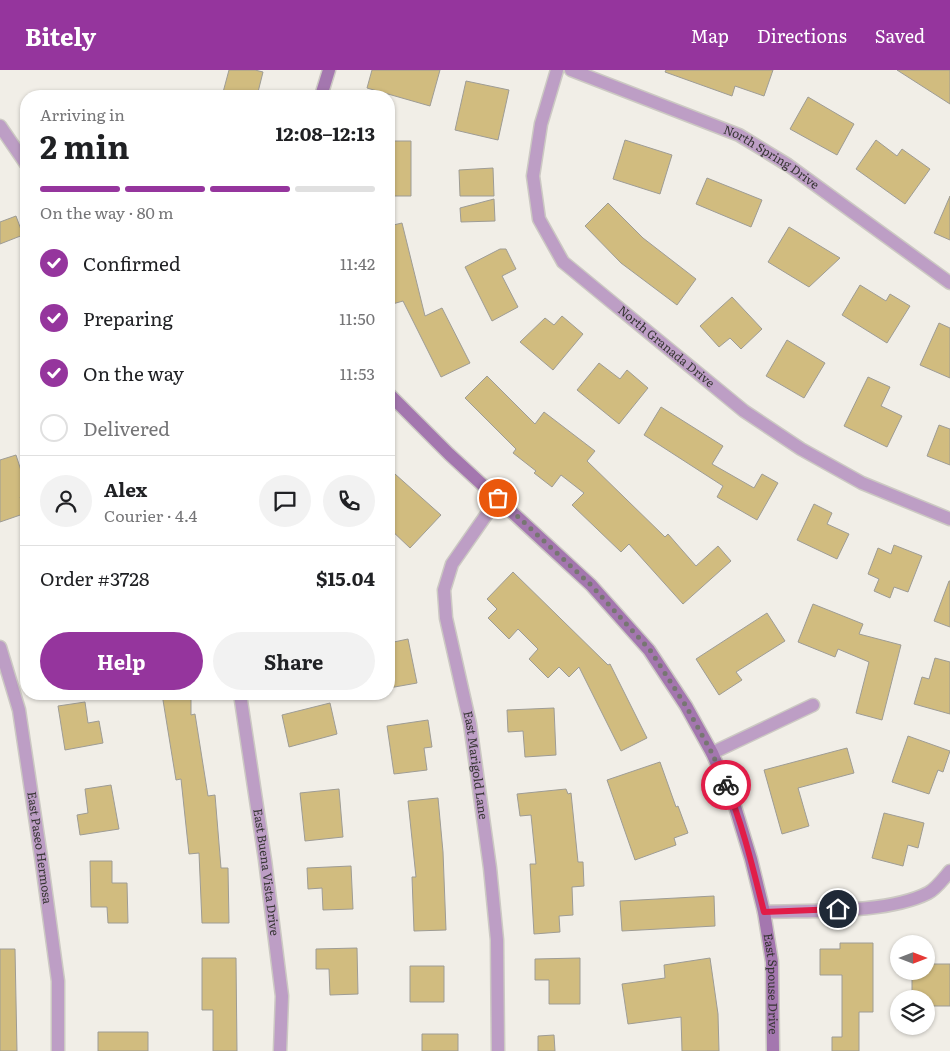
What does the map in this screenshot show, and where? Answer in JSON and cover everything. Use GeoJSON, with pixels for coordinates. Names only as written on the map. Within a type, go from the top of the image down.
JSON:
{"type":"FeatureCollection","features":[{"type":"Feature","properties":{"kind":"main road"},"geometry":{"type":"LineString","coordinates":[[323,90],[329,70]]}},
{"type":"Feature","properties":{"kind":"main road","name":"East Spouse Drive"},"geometry":{"type":"LineString","coordinates":[[395,402],[591,585],[650,650],[686,706],[712,753],[732,800],[764,912],[772,962],[773,1051]]}},
{"type":"Feature","properties":{"kind":"street","name":"North Granada Drive"},"geometry":{"type":"LineString","coordinates":[[557,70],[541,124],[533,176],[539,219],[563,262],[744,411],[793,444],[862,483],[950,519]]}},
{"type":"Feature","properties":{"kind":"street","name":"North Spring Drive"},"geometry":{"type":"LineString","coordinates":[[571,70],[739,135],[788,165],[950,283]]}},
{"type":"Feature","properties":{"kind":"street"},"geometry":{"type":"LineString","coordinates":[[0,126],[20,148]]}},
{"type":"Feature","properties":{"kind":"street","name":"East Marigold Lane"},"geometry":{"type":"LineString","coordinates":[[498,498],[452,564],[444,590],[446,618],[470,724],[490,868],[497,940],[498,1051]]}},
{"type":"Feature","properties":{"kind":"street","name":"East Paseo Hermosa"},"geometry":{"type":"LineString","coordinates":[[0,647],[19,710],[41,857],[58,981],[58,1051]]}},
{"type":"Feature","properties":{"kind":"street","name":"East Buena Vista Drive"},"geometry":{"type":"LineString","coordinates":[[241,700],[265,860],[282,996],[280,1051]]}},
{"type":"Feature","properties":{"kind":"street"},"geometry":{"type":"LineString","coordinates":[[712,753],[813,705]]}},
{"type":"Feature","properties":{"kind":"street"},"geometry":{"type":"LineString","coordinates":[[764,912],[900,904],[930,892],[950,871]]}},
{"type":"Feature","properties":{"kind":"building"},"geometry":{"type":"Polygon","coordinates":[[[229,70],[255,70],[263,72],[258,90],[224,90],[229,70]]]}},
{"type":"Feature","properties":{"kind":"building"},"geometry":{"type":"Polygon","coordinates":[[[372,70],[440,70],[430,106],[395,96],[395,90],[367,88],[372,70]]]}},
{"type":"Feature","properties":{"kind":"building"},"geometry":{"type":"Polygon","coordinates":[[[666,70],[773,70],[764,96],[735,86],[732,96],[665,72],[666,70]]]}},
{"type":"Feature","properties":{"kind":"building"},"geometry":{"type":"Polygon","coordinates":[[[897,70],[950,70],[950,104],[897,70]]]}},
{"type":"Feature","properties":{"kind":"building"},"geometry":{"type":"Polygon","coordinates":[[[466,81],[509,90],[498,140],[455,130],[466,81]]]}},
{"type":"Feature","properties":{"kind":"building"},"geometry":{"type":"Polygon","coordinates":[[[808,97],[854,124],[837,155],[790,129],[808,97]]]}},
{"type":"Feature","properties":{"kind":"building"},"geometry":{"type":"Polygon","coordinates":[[[625,140],[672,155],[660,194],[613,179],[625,140]]]}},
{"type":"Feature","properties":{"kind":"building"},"geometry":{"type":"Polygon","coordinates":[[[876,140],[897,156],[902,149],[930,169],[905,204],[856,169],[876,140]]]}},
{"type":"Feature","properties":{"kind":"building"},"geometry":{"type":"Polygon","coordinates":[[[395,141],[411,141],[411,196],[395,196],[395,141]]]}},
{"type":"Feature","properties":{"kind":"building"},"geometry":{"type":"Polygon","coordinates":[[[493,168],[494,196],[460,196],[459,170],[493,168]]]}},
{"type":"Feature","properties":{"kind":"building"},"geometry":{"type":"Polygon","coordinates":[[[707,178],[762,200],[751,227],[696,204],[707,178]]]}},
{"type":"Feature","properties":{"kind":"building"},"geometry":{"type":"Polygon","coordinates":[[[950,196],[950,240],[934,233],[950,196]]]}},
{"type":"Feature","properties":{"kind":"building"},"geometry":{"type":"Polygon","coordinates":[[[494,199],[495,221],[461,222],[460,208],[494,199]]]}},
{"type":"Feature","properties":{"kind":"building"},"geometry":{"type":"Polygon","coordinates":[[[608,203],[643,238],[696,279],[677,305],[621,263],[585,226],[608,203]]]}},
{"type":"Feature","properties":{"kind":"building"},"geometry":{"type":"Polygon","coordinates":[[[16,216],[20,227],[20,236],[0,244],[0,222],[16,216]]]}},
{"type":"Feature","properties":{"kind":"building"},"geometry":{"type":"Polygon","coordinates":[[[402,223],[425,316],[442,308],[470,363],[441,377],[403,301],[395,303],[395,225],[402,223]]]}},
{"type":"Feature","properties":{"kind":"building"},"geometry":{"type":"Polygon","coordinates":[[[789,227],[840,258],[809,287],[768,262],[789,227]]]}},
{"type":"Feature","properties":{"kind":"building"},"geometry":{"type":"Polygon","coordinates":[[[500,249],[506,249],[516,269],[502,276],[518,307],[492,321],[465,267],[500,249]]]}},
{"type":"Feature","properties":{"kind":"building"},"geometry":{"type":"Polygon","coordinates":[[[860,285],[886,301],[890,294],[910,306],[887,343],[842,315],[860,285]]]}},
{"type":"Feature","properties":{"kind":"building"},"geometry":{"type":"Polygon","coordinates":[[[732,297],[762,329],[741,349],[730,338],[719,347],[700,326],[732,297]]]}},
{"type":"Feature","properties":{"kind":"building"},"geometry":{"type":"Polygon","coordinates":[[[562,316],[583,334],[553,370],[520,342],[545,318],[554,325],[562,316]]]}},
{"type":"Feature","properties":{"kind":"building"},"geometry":{"type":"Polygon","coordinates":[[[939,323],[950,328],[950,378],[920,365],[939,323]]]}},
{"type":"Feature","properties":{"kind":"building"},"geometry":{"type":"Polygon","coordinates":[[[787,340],[825,363],[804,398],[766,376],[787,340]]]}},
{"type":"Feature","properties":{"kind":"building"},"geometry":{"type":"Polygon","coordinates":[[[599,363],[620,379],[627,370],[648,388],[619,424],[577,390],[599,363]]]}},
{"type":"Feature","properties":{"kind":"building"},"geometry":{"type":"Polygon","coordinates":[[[487,376],[535,424],[544,412],[595,451],[587,461],[665,537],[668,534],[696,566],[718,546],[731,561],[683,604],[629,544],[621,552],[572,505],[584,493],[561,475],[552,487],[534,473],[536,471],[513,453],[516,449],[465,398],[487,376]]]}},
{"type":"Feature","properties":{"kind":"building"},"geometry":{"type":"Polygon","coordinates":[[[868,377],[890,387],[881,406],[902,416],[887,447],[844,426],[868,377]]]}},
{"type":"Feature","properties":{"kind":"building"},"geometry":{"type":"Polygon","coordinates":[[[661,407],[723,446],[712,464],[754,488],[762,474],[778,483],[757,520],[717,497],[723,486],[644,435],[661,407]]]}},
{"type":"Feature","properties":{"kind":"building"},"geometry":{"type":"Polygon","coordinates":[[[939,425],[950,429],[950,465],[927,456],[939,425]]]}},
{"type":"Feature","properties":{"kind":"building"},"geometry":{"type":"Polygon","coordinates":[[[16,455],[20,467],[20,515],[0,522],[0,460],[16,455]]]}},
{"type":"Feature","properties":{"kind":"building"},"geometry":{"type":"Polygon","coordinates":[[[395,474],[441,515],[410,548],[395,534],[395,474]]]}},
{"type":"Feature","properties":{"kind":"building"},"geometry":{"type":"Polygon","coordinates":[[[814,504],[832,513],[827,524],[849,534],[837,559],[797,540],[814,504]]]}},
{"type":"Feature","properties":{"kind":"building"},"geometry":{"type":"Polygon","coordinates":[[[894,545],[922,556],[908,592],[894,587],[890,598],[874,591],[879,579],[868,574],[878,548],[891,554],[894,545]]]}},
{"type":"Feature","properties":{"kind":"building"},"geometry":{"type":"Polygon","coordinates":[[[513,572],[608,665],[610,664],[647,738],[621,751],[579,667],[569,677],[559,667],[548,678],[529,659],[538,649],[518,629],[509,639],[488,618],[497,609],[487,599],[513,572]]]}},
{"type":"Feature","properties":{"kind":"building"},"geometry":{"type":"Polygon","coordinates":[[[950,581],[950,627],[934,621],[950,581]]]}},
{"type":"Feature","properties":{"kind":"building"},"geometry":{"type":"Polygon","coordinates":[[[813,604],[863,624],[859,634],[901,645],[882,720],[856,713],[869,662],[838,649],[835,657],[798,642],[813,604]]]}},
{"type":"Feature","properties":{"kind":"building"},"geometry":{"type":"Polygon","coordinates":[[[767,613],[785,641],[736,672],[742,680],[719,695],[696,659],[767,613]]]}},
{"type":"Feature","properties":{"kind":"building"},"geometry":{"type":"Polygon","coordinates":[[[408,639],[417,683],[395,687],[395,642],[408,639]]]}},
{"type":"Feature","properties":{"kind":"building"},"geometry":{"type":"Polygon","coordinates":[[[935,658],[950,662],[950,714],[914,704],[922,677],[929,679],[935,658]]]}},
{"type":"Feature","properties":{"kind":"building"},"geometry":{"type":"Polygon","coordinates":[[[163,700],[191,700],[191,715],[195,714],[208,796],[215,795],[221,868],[228,868],[229,923],[202,923],[199,853],[189,854],[181,779],[176,780],[163,700]]]}},
{"type":"Feature","properties":{"kind":"building"},"geometry":{"type":"Polygon","coordinates":[[[85,702],[88,723],[99,721],[103,743],[65,750],[58,706],[85,702]]]}},
{"type":"Feature","properties":{"kind":"building"},"geometry":{"type":"Polygon","coordinates":[[[330,703],[337,734],[289,747],[282,715],[330,703]]]}},
{"type":"Feature","properties":{"kind":"building"},"geometry":{"type":"Polygon","coordinates":[[[554,708],[556,755],[525,757],[523,731],[508,732],[507,710],[554,708]]]}},
{"type":"Feature","properties":{"kind":"building"},"geometry":{"type":"Polygon","coordinates":[[[428,720],[432,747],[424,748],[427,770],[394,774],[387,726],[428,720]]]}},
{"type":"Feature","properties":{"kind":"building"},"geometry":{"type":"Polygon","coordinates":[[[908,736],[950,751],[943,772],[938,770],[929,794],[892,782],[908,736]]]}},
{"type":"Feature","properties":{"kind":"building"},"geometry":{"type":"Polygon","coordinates":[[[847,748],[854,773],[798,788],[809,826],[782,834],[764,770],[847,748]]]}},
{"type":"Feature","properties":{"kind":"building"},"geometry":{"type":"Polygon","coordinates":[[[660,762],[676,807],[678,806],[688,833],[674,838],[676,845],[635,860],[607,780],[660,762]]]}},
{"type":"Feature","properties":{"kind":"building"},"geometry":{"type":"Polygon","coordinates":[[[111,785],[119,829],[80,835],[77,815],[88,813],[85,789],[111,785]]]}},
{"type":"Feature","properties":{"kind":"building"},"geometry":{"type":"Polygon","coordinates":[[[339,789],[343,837],[305,841],[300,793],[339,789]]]}},
{"type":"Feature","properties":{"kind":"building"},"geometry":{"type":"Polygon","coordinates":[[[566,789],[568,794],[571,793],[578,862],[583,862],[584,886],[572,887],[573,915],[559,916],[560,932],[534,934],[530,864],[536,864],[531,815],[520,816],[517,794],[566,789]]]}},
{"type":"Feature","properties":{"kind":"building"},"geometry":{"type":"Polygon","coordinates":[[[438,798],[443,852],[446,930],[414,931],[412,877],[416,877],[408,801],[438,798]]]}},
{"type":"Feature","properties":{"kind":"building"},"geometry":{"type":"Polygon","coordinates":[[[884,813],[924,823],[918,848],[908,845],[903,866],[872,858],[884,813]]]}},
{"type":"Feature","properties":{"kind":"building"},"geometry":{"type":"Polygon","coordinates":[[[90,861],[112,861],[112,883],[127,883],[128,923],[108,923],[107,907],[91,907],[90,861]]]}},
{"type":"Feature","properties":{"kind":"building"},"geometry":{"type":"Polygon","coordinates":[[[351,866],[353,909],[323,910],[322,888],[308,889],[307,868],[351,866]]]}},
{"type":"Feature","properties":{"kind":"building"},"geometry":{"type":"Polygon","coordinates":[[[714,896],[715,926],[622,931],[620,901],[714,896]]]}},
{"type":"Feature","properties":{"kind":"building"},"geometry":{"type":"Polygon","coordinates":[[[840,943],[873,943],[873,1012],[859,1012],[859,1051],[832,1051],[832,1037],[842,1037],[842,975],[820,975],[820,949],[840,949],[840,943]]]}},
{"type":"Feature","properties":{"kind":"building"},"geometry":{"type":"Polygon","coordinates":[[[357,948],[358,994],[330,995],[329,969],[316,969],[316,949],[357,948]]]}},
{"type":"Feature","properties":{"kind":"building"},"geometry":{"type":"Polygon","coordinates":[[[0,949],[15,949],[17,1051],[0,1051],[0,949]]]}},
{"type":"Feature","properties":{"kind":"building"},"geometry":{"type":"Polygon","coordinates":[[[202,958],[236,958],[237,1051],[213,1051],[213,1010],[202,1010],[202,958]]]}},
{"type":"Feature","properties":{"kind":"building"},"geometry":{"type":"Polygon","coordinates":[[[580,958],[580,1004],[549,1004],[549,980],[535,980],[535,959],[580,958]]]}},
{"type":"Feature","properties":{"kind":"building"},"geometry":{"type":"Polygon","coordinates":[[[710,958],[718,1014],[719,1051],[682,1051],[681,1017],[628,1024],[622,984],[665,978],[664,965],[710,958]]]}},
{"type":"Feature","properties":{"kind":"building"},"geometry":{"type":"Polygon","coordinates":[[[935,964],[950,964],[950,1006],[935,1006],[935,990],[912,990],[912,980],[935,980],[935,964]]]}},
{"type":"Feature","properties":{"kind":"building"},"geometry":{"type":"Polygon","coordinates":[[[410,966],[444,966],[444,1002],[410,1002],[410,966]]]}},
{"type":"Feature","properties":{"kind":"building"},"geometry":{"type":"Polygon","coordinates":[[[98,1032],[148,1032],[148,1051],[98,1051],[98,1032]]]}},
{"type":"Feature","properties":{"kind":"building"},"geometry":{"type":"Polygon","coordinates":[[[422,1034],[458,1034],[458,1051],[422,1051],[422,1034]]]}},
{"type":"Feature","properties":{"kind":"building"},"geometry":{"type":"Polygon","coordinates":[[[554,1035],[555,1051],[538,1051],[538,1036],[554,1035]]]}},
{"type":"Feature","properties":{"kind":"way so far"},"geometry":{"type":"LineString","coordinates":[[498,498],[591,585],[650,650],[686,706],[712,753],[726,785]]}},
{"type":"Feature","properties":{"kind":"route"},"geometry":{"type":"LineString","coordinates":[[726,785],[750,858],[764,912],[838,909]]}}]}
